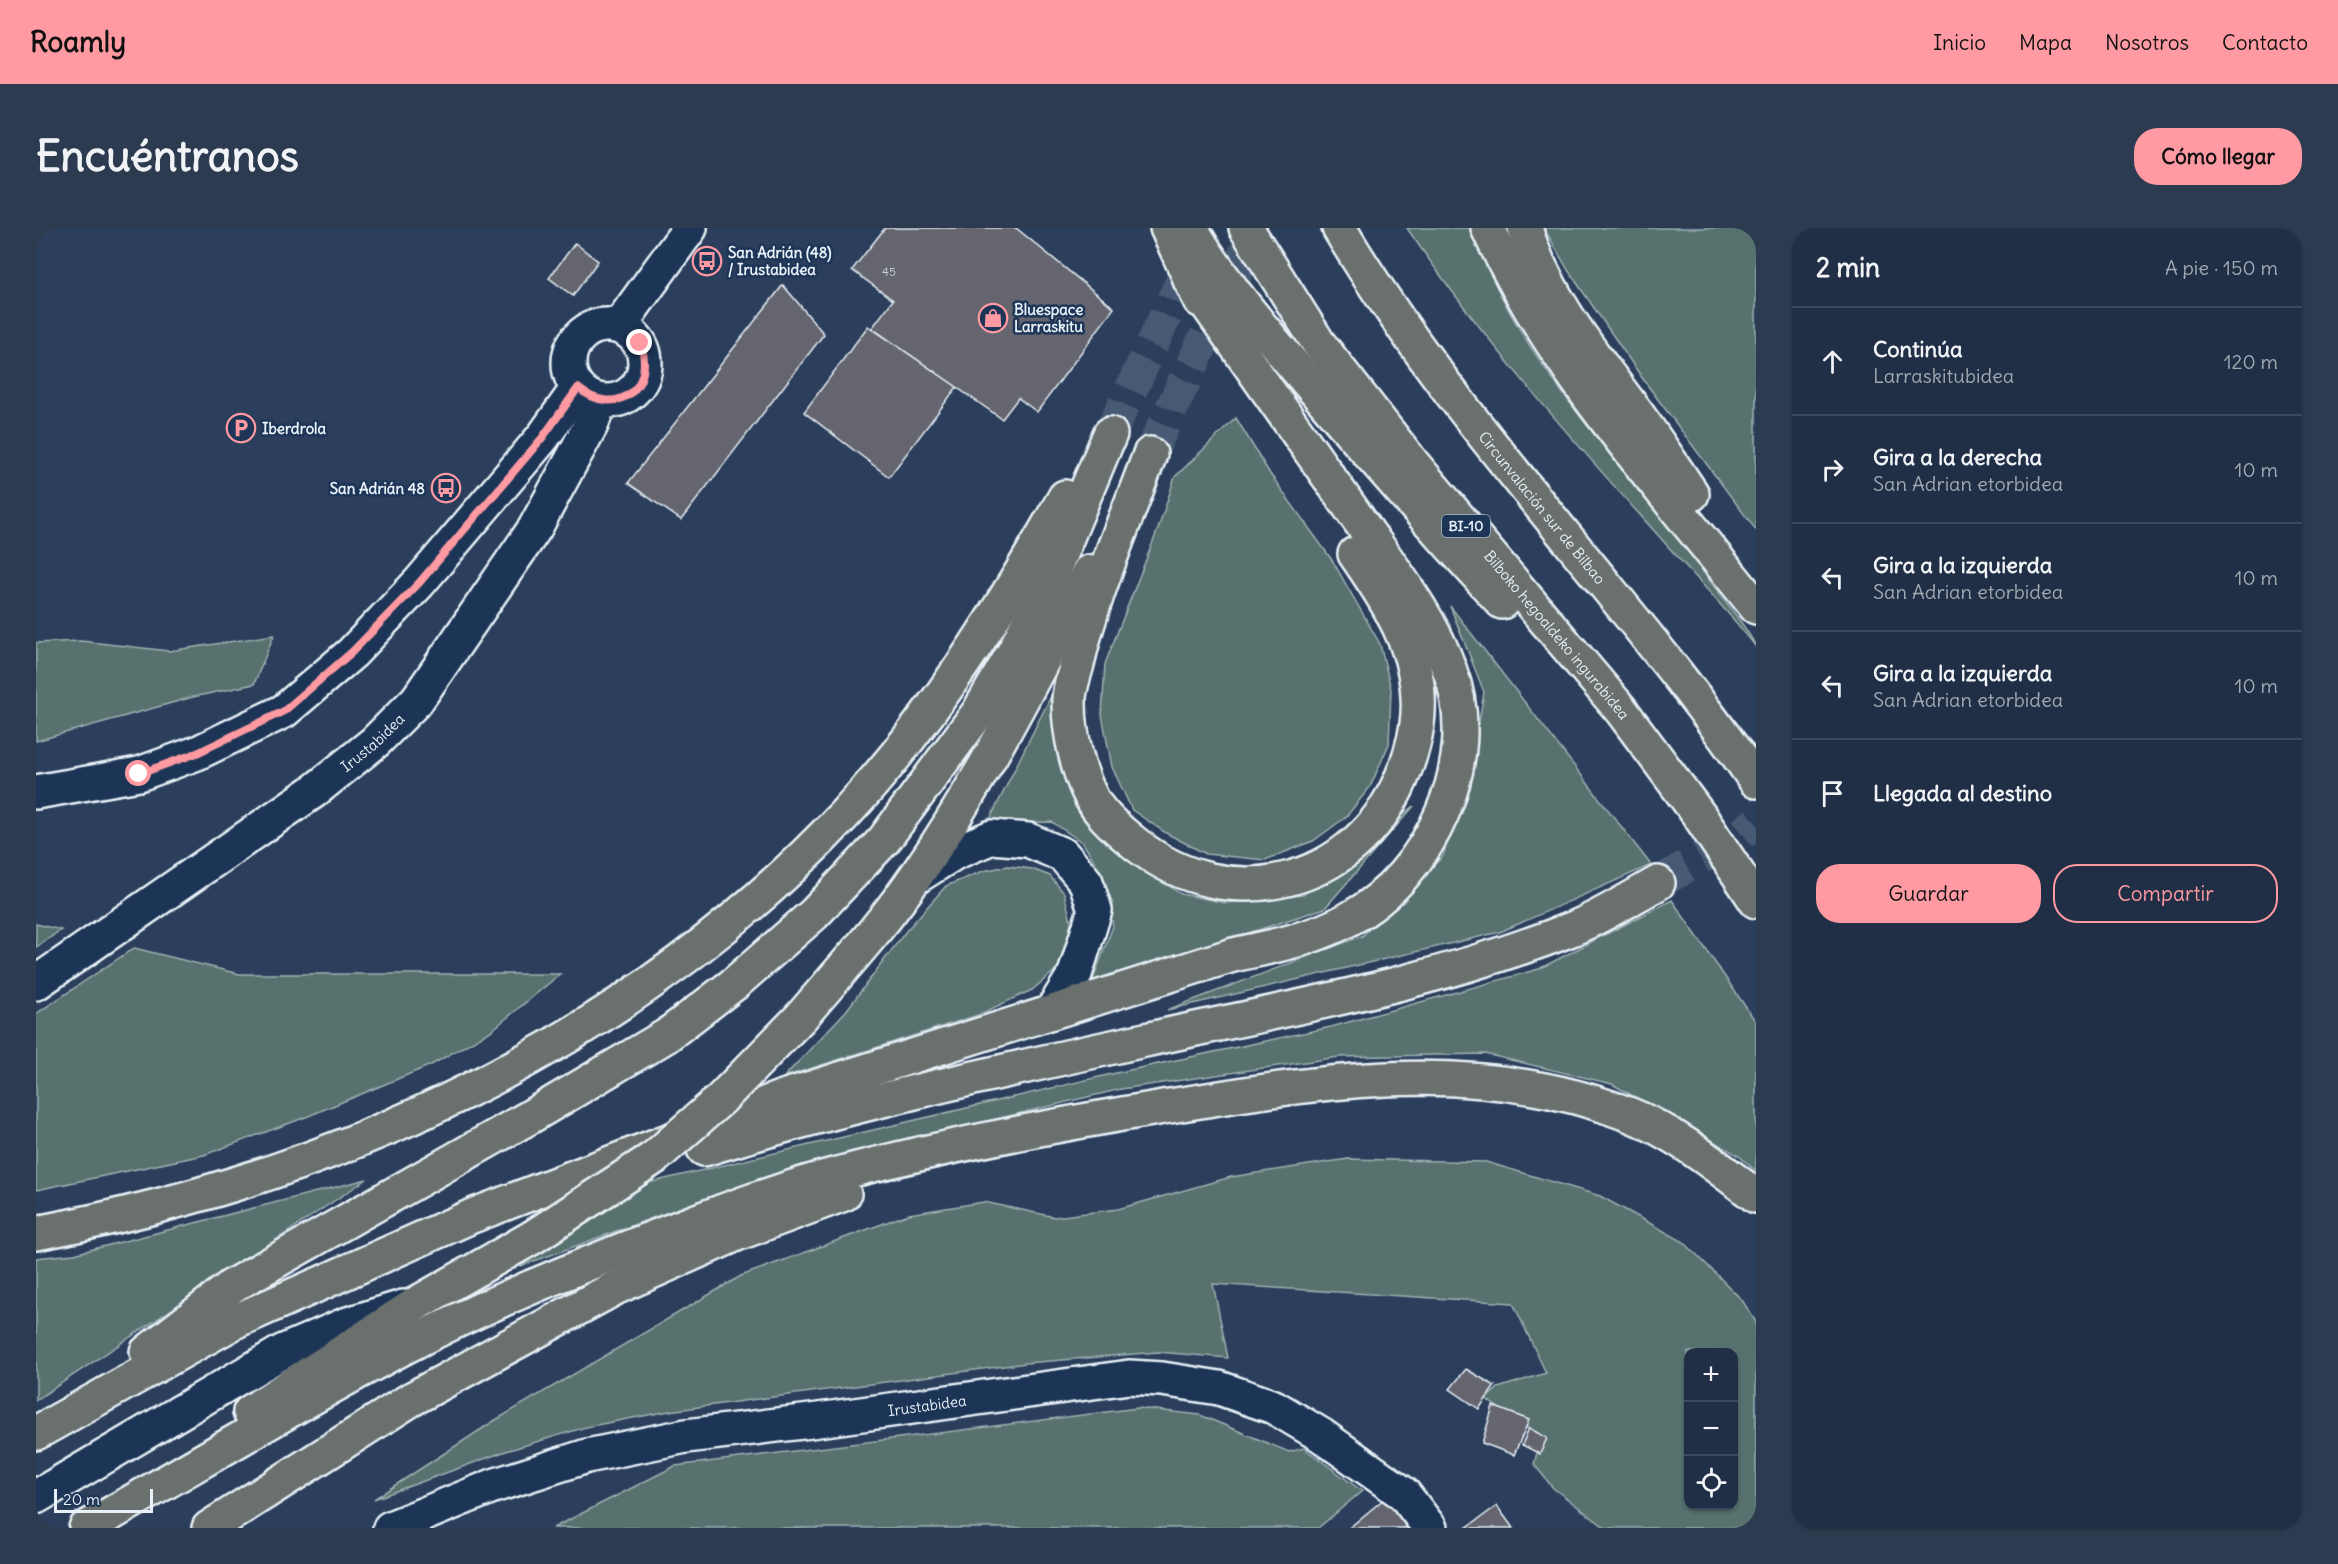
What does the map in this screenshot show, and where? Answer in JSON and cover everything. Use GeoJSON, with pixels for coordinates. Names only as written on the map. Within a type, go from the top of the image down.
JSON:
{"type":"FeatureCollection","features":[{"type":"Feature","properties":{"kind":"highway"},"geometry":{"type":"LineString","coordinates":[[80,1528],[294,1382],[419,1302],[533,1237],[655,1156],[720,1099],[801,1017],[915,878],[1023,699],[1150,454],[1082,642],[1068,702],[1077,757],[1093,800],[1121,833],[1157,861],[1185,872],[1231,883],[1261,885],[1302,875],[1334,859],[1369,832],[1392,801],[1409,760],[1420,717],[1415,672],[1400,630],[1377,586],[1258,408],[1190,280],[1167,228]]}},
{"type":"Feature","properties":{"kind":"highway"},"geometry":{"type":"LineString","coordinates":[[1191,228],[1213,266],[1379,467],[1699,815]]}},
{"type":"Feature","properties":{"kind":"highway","name":"Bilboko hegoaldeko ingurabidea"},"geometry":{"type":"LineString","coordinates":[[1246,228],[1319,344],[1413,464],[1621,710],[1699,815],[1756,901]]}},
{"type":"Feature","properties":{"kind":"highway","name":"Circunvalación sur de Bilbao"},"geometry":{"type":"LineString","coordinates":[[1339,228],[1433,372],[1708,712],[1756,781]]}},
{"type":"Feature","properties":{"kind":"highway"},"geometry":{"type":"LineString","coordinates":[[1488,228],[1509,274],[1573,372],[1756,607]]}},
{"type":"Feature","properties":{"kind":"highway"},"geometry":{"type":"LineString","coordinates":[[1525,228],[1532,249],[1553,293],[1584,343],[1706,515],[1756,594]]}},
{"type":"Feature","properties":{"kind":"highway"},"geometry":{"type":"LineString","coordinates":[[36,1432],[236,1321],[472,1216],[783,1097],[1233,956],[1308,939],[1351,919],[1392,889],[1419,856],[1439,819],[1450,791],[1458,750],[1460,714],[1451,673],[1437,638],[1284,411],[1190,280]]}},
{"type":"Feature","properties":{"kind":"highway"},"geometry":{"type":"LineString","coordinates":[[36,1233],[101,1221],[219,1191],[324,1155],[481,1084],[557,1042],[648,986],[713,938],[796,864],[845,814],[906,742],[956,675],[1017,582],[1077,476],[1110,434],[1046,590],[1016,650],[978,713],[884,840],[813,914],[734,984],[666,1036],[498,1135],[232,1286],[146,1353],[36,1432]]}},
{"type":"Feature","properties":{"kind":"highway"},"geometry":{"type":"LineString","coordinates":[[472,1216],[792,1122],[1144,1040],[1356,996],[1480,962],[1577,927],[1658,883]]}},
{"type":"Feature","properties":{"kind":"highway"},"geometry":{"type":"LineString","coordinates":[[86,1528],[399,1349],[561,1274],[736,1205],[848,1171],[983,1142],[1130,1113],[1258,1092],[1342,1082],[1417,1078],[1491,1080],[1554,1090],[1632,1115],[1696,1150],[1756,1196]]}},
{"type":"Feature","properties":{"kind":"highway"},"geometry":{"type":"LineString","coordinates":[[209,1528],[410,1400],[615,1288],[739,1233],[983,1142]]}},
{"type":"Feature","properties":{"kind":"street"},"geometry":{"type":"LineString","coordinates":[[619,326],[690,228]]}},
{"type":"Feature","properties":{"kind":"street"},"geometry":{"type":"LineString","coordinates":[[619,326],[631,333],[640,343],[645,356],[643,376],[630,394],[610,401],[589,395],[569,370],[568,360],[574,342],[594,327],[619,326]]}},
{"type":"Feature","properties":{"kind":"street"},"geometry":{"type":"LineString","coordinates":[[36,792],[139,774],[197,753],[284,711],[352,652],[419,583],[543,437],[589,395]]}},
{"type":"Feature","properties":{"kind":"street","name":"Irustabidea"},"geometry":{"type":"LineString","coordinates":[[36,983],[314,791],[375,742],[417,699],[535,528],[591,425],[589,395]]}},
{"type":"Feature","properties":{"kind":"street"},"geometry":{"type":"LineString","coordinates":[[915,878],[954,853],[992,837],[1028,840],[1063,855],[1086,882],[1095,910],[1075,974],[1052,1011]]}},
{"type":"Feature","properties":{"kind":"street"},"geometry":{"type":"LineString","coordinates":[[36,1497],[282,1352],[345,1325],[419,1302]]}},
{"type":"Feature","properties":{"kind":"street","name":"Irustabidea"},"geometry":{"type":"LineString","coordinates":[[390,1528],[493,1486],[587,1456],[686,1436],[1129,1377],[1162,1379],[1219,1388],[1274,1407],[1321,1435],[1404,1494],[1430,1528]]}},
{"type":"Feature","properties":{"kind":"green space"},"geometry":{"type":"Polygon","coordinates":[[[1407,228],[1473,228],[1491,275],[1514,320],[1541,363],[1603,446],[1668,525],[1746,629],[1756,647],[1495,347],[1407,228]]]}},
{"type":"Feature","properties":{"kind":"green space"},"geometry":{"type":"Polygon","coordinates":[[[1544,228],[1756,228],[1756,530],[1645,382],[1568,270],[1544,228]]]}},
{"type":"Feature","properties":{"kind":"green space"},"geometry":{"type":"Polygon","coordinates":[[[1236,418],[1270,474],[1332,560],[1380,644],[1391,689],[1389,744],[1370,787],[1346,817],[1313,841],[1265,860],[1206,854],[1166,833],[1132,810],[1112,767],[1102,715],[1105,664],[1158,529],[1175,477],[1236,418]]]}},
{"type":"Feature","properties":{"kind":"green space"},"geometry":{"type":"Polygon","coordinates":[[[1450,606],[1651,865],[1500,932],[1167,1010],[1362,936],[1443,856],[1471,770],[1484,692],[1450,606]]]}},
{"type":"Feature","properties":{"kind":"green space"},"geometry":{"type":"Polygon","coordinates":[[[274,635],[254,684],[193,697],[36,741],[36,643],[81,641],[169,651],[274,635]]]}},
{"type":"Feature","properties":{"kind":"green space"},"geometry":{"type":"Polygon","coordinates":[[[1050,698],[1066,776],[1112,848],[1181,894],[1226,903],[1303,895],[1414,806],[1325,908],[1091,985],[1113,926],[1103,875],[1083,843],[1052,822],[988,823],[1050,698]]]}},
{"type":"Feature","properties":{"kind":"green space"},"geometry":{"type":"Polygon","coordinates":[[[1008,866],[1032,869],[1050,876],[1064,893],[1071,921],[1065,952],[1057,969],[1032,990],[978,1015],[784,1077],[846,1011],[906,931],[946,886],[983,871],[1008,866]]]}},
{"type":"Feature","properties":{"kind":"green space"},"geometry":{"type":"Polygon","coordinates":[[[1672,900],[1756,1022],[1756,1171],[1738,1155],[1612,1084],[1485,1054],[1339,1057],[1121,1089],[912,1139],[717,1194],[521,1266],[631,1187],[1116,1073],[1331,1027],[1539,969],[1672,900]]]}},
{"type":"Feature","properties":{"kind":"green space"},"geometry":{"type":"Polygon","coordinates":[[[36,924],[61,930],[36,947],[36,924]]]}},
{"type":"Feature","properties":{"kind":"green space"},"geometry":{"type":"Polygon","coordinates":[[[134,948],[239,974],[560,974],[491,1031],[431,1065],[306,1117],[204,1155],[36,1190],[36,1014],[134,948]]]}},
{"type":"Feature","properties":{"kind":"green space"},"geometry":{"type":"Polygon","coordinates":[[[1348,1159],[1486,1162],[1600,1196],[1684,1242],[1742,1300],[1756,1322],[1756,1528],[1606,1528],[1553,1488],[1534,1464],[1541,1438],[1486,1399],[1498,1388],[1546,1373],[1513,1303],[1213,1284],[1228,1358],[1158,1352],[1026,1363],[669,1411],[586,1427],[506,1451],[374,1499],[494,1421],[741,1276],[909,1214],[984,1202],[1055,1217],[1118,1209],[1231,1177],[1348,1159]]]}},
{"type":"Feature","properties":{"kind":"green space"},"geometry":{"type":"Polygon","coordinates":[[[367,1179],[36,1400],[36,1258],[74,1254],[367,1179]]]}},
{"type":"Feature","properties":{"kind":"green space"},"geometry":{"type":"Polygon","coordinates":[[[1138,1408],[1200,1415],[1289,1452],[1304,1448],[1362,1491],[1318,1528],[553,1528],[675,1466],[1138,1408]]]}},
{"type":"Feature","properties":{"kind":"building","name":"Bluespace Larraskitu"},"geometry":{"type":"Polygon","coordinates":[[[885,228],[1016,228],[1114,308],[1037,412],[1018,398],[1002,419],[872,328],[893,300],[852,270],[885,228]]]}},
{"type":"Feature","properties":{"kind":"building"},"geometry":{"type":"Polygon","coordinates":[[[575,243],[598,261],[573,296],[549,278],[575,243]]]}},
{"type":"Feature","properties":{"kind":"building"},"geometry":{"type":"Polygon","coordinates":[[[783,285],[824,334],[681,520],[628,483],[783,285]]]}},
{"type":"Feature","properties":{"kind":"building"},"geometry":{"type":"Polygon","coordinates":[[[868,326],[957,387],[889,477],[804,412],[868,326]]]}},
{"type":"Feature","properties":{"kind":"building"},"geometry":{"type":"Polygon","coordinates":[[[1466,1369],[1495,1386],[1479,1409],[1450,1389],[1466,1369]]]}},
{"type":"Feature","properties":{"kind":"building"},"geometry":{"type":"Polygon","coordinates":[[[1493,1406],[1529,1420],[1514,1455],[1482,1443],[1493,1406]]]}},
{"type":"Feature","properties":{"kind":"building"},"geometry":{"type":"Polygon","coordinates":[[[1529,1428],[1547,1438],[1540,1454],[1522,1445],[1529,1428]]]}},
{"type":"Feature","properties":{"kind":"building"},"geometry":{"type":"Polygon","coordinates":[[[1385,1498],[1407,1528],[1349,1528],[1385,1498]]]}},
{"type":"Feature","properties":{"kind":"building"},"geometry":{"type":"Polygon","coordinates":[[[1497,1506],[1513,1528],[1466,1528],[1497,1506]]]}},
{"type":"Feature","properties":{"kind":"tunnel"},"geometry":{"type":"LineString","coordinates":[[1150,454],[1257,228]]}},
{"type":"Feature","properties":{"kind":"tunnel"},"geometry":{"type":"LineString","coordinates":[[1110,434],[1196,251]]}},
{"type":"Feature","properties":{"kind":"tunnel"},"geometry":{"type":"LineString","coordinates":[[1658,883],[1740,835],[1756,823]]}},
{"type":"Feature","properties":{"kind":"place","name":"San Adrián (48) / Irustabidea"},"geometry":{"type":"Point","coordinates":[707,261]}},
{"type":"Feature","properties":{"kind":"place","name":"Bluespace Larraskitu"},"geometry":{"type":"Point","coordinates":[993,318]}},
{"type":"Feature","properties":{"kind":"place","name":"Iberdrola"},"geometry":{"type":"Point","coordinates":[241,428]}},
{"type":"Feature","properties":{"kind":"place","name":"San Adrián 48"},"geometry":{"type":"Point","coordinates":[446,488]}},
{"type":"Feature","properties":{"kind":"route"},"geometry":{"type":"LineString","coordinates":[[139,774],[197,753],[284,711],[352,652],[419,583],[543,437],[578,388],[588,397],[610,401],[621,399],[638,386],[645,366],[645,356],[640,343]]}}]}
